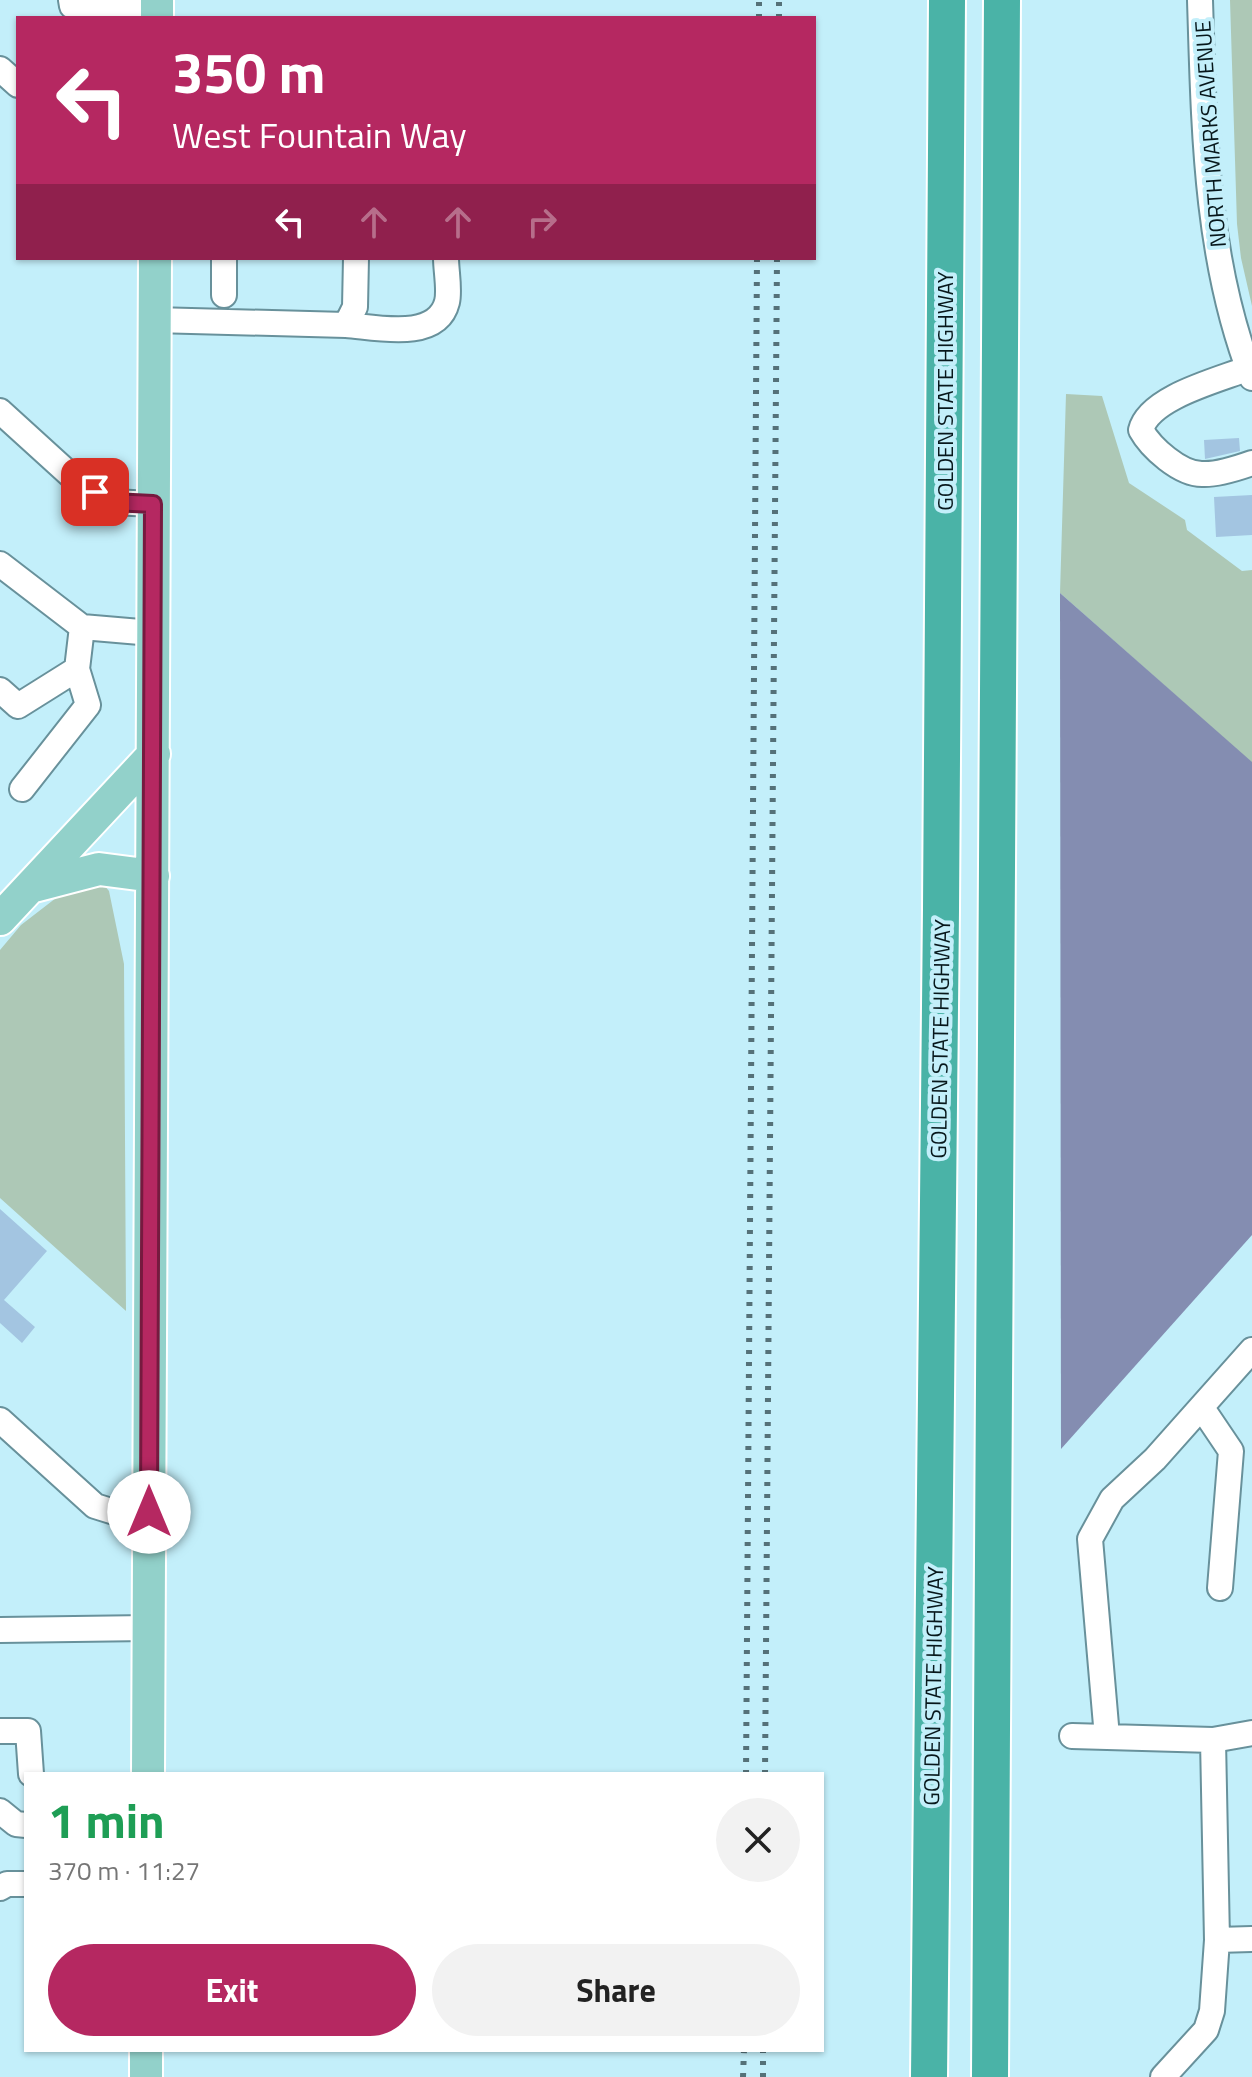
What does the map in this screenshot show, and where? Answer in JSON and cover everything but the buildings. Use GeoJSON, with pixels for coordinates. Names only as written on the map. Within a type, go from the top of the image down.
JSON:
{"type":"FeatureCollection","features":[{"type":"Feature","properties":{"kind":"highway","name":"GOLDEN STATE HIGHWAY"},"geometry":{"type":"LineString","coordinates":[[929,2077],[942,894],[947,0]]}},
{"type":"Feature","properties":{"kind":"highway"},"geometry":{"type":"LineString","coordinates":[[990,2077],[1002,0]]}},
{"type":"Feature","properties":{"kind":"main road"},"geometry":{"type":"LineString","coordinates":[[148,1772],[155,260]]}},
{"type":"Feature","properties":{"kind":"main road"},"geometry":{"type":"LineString","coordinates":[[0,919],[154,754]]}},
{"type":"Feature","properties":{"kind":"main road"},"geometry":{"type":"LineString","coordinates":[[30,887],[99,869],[153,876]]}},
{"type":"Feature","properties":{"kind":"main road"},"geometry":{"type":"LineString","coordinates":[[146,2052],[146,2077]]}},
{"type":"Feature","properties":{"kind":"street"},"geometry":{"type":"LineString","coordinates":[[71,0],[72,6],[157,10]]}},
{"type":"Feature","properties":{"kind":"street","name":"NORTH MARKS AVENUE"},"geometry":{"type":"LineString","coordinates":[[1200,0],[1210,198],[1221,267],[1250,373]]}},
{"type":"Feature","properties":{"kind":"street"},"geometry":{"type":"LineString","coordinates":[[0,69],[16,83]]}},
{"type":"Feature","properties":{"kind":"street"},"geometry":{"type":"LineString","coordinates":[[224,260],[224,295]]}},
{"type":"Feature","properties":{"kind":"street"},"geometry":{"type":"LineString","coordinates":[[346,325],[355,307],[356,260]]}},
{"type":"Feature","properties":{"kind":"street"},"geometry":{"type":"LineString","coordinates":[[154,320],[414,330],[435,321],[447,303],[446,260]]}},
{"type":"Feature","properties":{"kind":"street"},"geometry":{"type":"LineString","coordinates":[[1250,373],[1157,406],[1143,421],[1141,430],[1149,445],[1160,454],[1200,475],[1252,463]]}},
{"type":"Feature","properties":{"kind":"street"},"geometry":{"type":"LineString","coordinates":[[0,411],[78,482],[112,502],[153,504]]}},
{"type":"Feature","properties":{"kind":"street"},"geometry":{"type":"LineString","coordinates":[[0,564],[82,627],[152,633]]}},
{"type":"Feature","properties":{"kind":"street"},"geometry":{"type":"LineString","coordinates":[[22,789],[88,705],[77,669],[82,627]]}},
{"type":"Feature","properties":{"kind":"street"},"geometry":{"type":"LineString","coordinates":[[0,690],[18,706],[77,669]]}},
{"type":"Feature","properties":{"kind":"street"},"geometry":{"type":"LineString","coordinates":[[1107,1737],[1090,1539],[1112,1499],[1155,1459],[1252,1350]]}},
{"type":"Feature","properties":{"kind":"street"},"geometry":{"type":"LineString","coordinates":[[1202,1408],[1231,1451],[1220,1588]]}},
{"type":"Feature","properties":{"kind":"street"},"geometry":{"type":"LineString","coordinates":[[0,1420],[95,1506],[124,1515],[149,1512]]}},
{"type":"Feature","properties":{"kind":"street"},"geometry":{"type":"LineString","coordinates":[[0,1630],[148,1628]]}},
{"type":"Feature","properties":{"kind":"street"},"geometry":{"type":"LineString","coordinates":[[0,1731],[28,1731],[31,1772]]}},
{"type":"Feature","properties":{"kind":"street"},"geometry":{"type":"LineString","coordinates":[[1072,1736],[1213,1740],[1252,1733]]}},
{"type":"Feature","properties":{"kind":"street"},"geometry":{"type":"LineString","coordinates":[[1163,2077],[1206,2030],[1212,2011],[1217,1940],[1213,1740]]}},
{"type":"Feature","properties":{"kind":"street"},"geometry":{"type":"LineString","coordinates":[[0,1811],[16,1824],[24,1825]]}},
{"type":"Feature","properties":{"kind":"street"},"geometry":{"type":"LineString","coordinates":[[0,1888],[7,1884],[24,1884]]}},
{"type":"Feature","properties":{"kind":"street"},"geometry":{"type":"LineString","coordinates":[[1217,1940],[1252,1939]]}},
{"type":"Feature","properties":{"kind":"green space"},"geometry":{"type":"Polygon","coordinates":[[[1230,0],[1252,0],[1252,306],[1237,224],[1230,0]]]}},
{"type":"Feature","properties":{"kind":"green space"},"geometry":{"type":"Polygon","coordinates":[[[1066,394],[1102,396],[1129,483],[1185,520],[1187,530],[1242,571],[1252,570],[1252,763],[1060,593],[1066,394]]]}},
{"type":"Feature","properties":{"kind":"green space"},"geometry":{"type":"Polygon","coordinates":[[[78,881],[104,885],[109,891],[124,964],[126,1311],[0,1198],[0,950],[21,925],[78,881]]]}},
{"type":"Feature","properties":{"kind":"water"},"geometry":{"type":"Polygon","coordinates":[[[1060,593],[1252,762],[1252,1235],[1061,1449],[1060,593]]]}},
{"type":"Feature","properties":{"kind":"railway"},"geometry":{"type":"LineString","coordinates":[[759,0],[759,16]]}},
{"type":"Feature","properties":{"kind":"railway"},"geometry":{"type":"LineString","coordinates":[[779,0],[779,16]]}},
{"type":"Feature","properties":{"kind":"railway"},"geometry":{"type":"LineString","coordinates":[[746,1772],[757,260]]}},
{"type":"Feature","properties":{"kind":"railway"},"geometry":{"type":"LineString","coordinates":[[765,1772],[777,260]]}},
{"type":"Feature","properties":{"kind":"railway"},"geometry":{"type":"LineString","coordinates":[[743,2077],[744,2052]]}},
{"type":"Feature","properties":{"kind":"railway"},"geometry":{"type":"LineString","coordinates":[[763,2052],[763,2077]]}},
{"type":"Feature","properties":{"kind":"route"},"geometry":{"type":"LineString","coordinates":[[95,492],[112,502],[153,504],[149,1512]]}}]}
